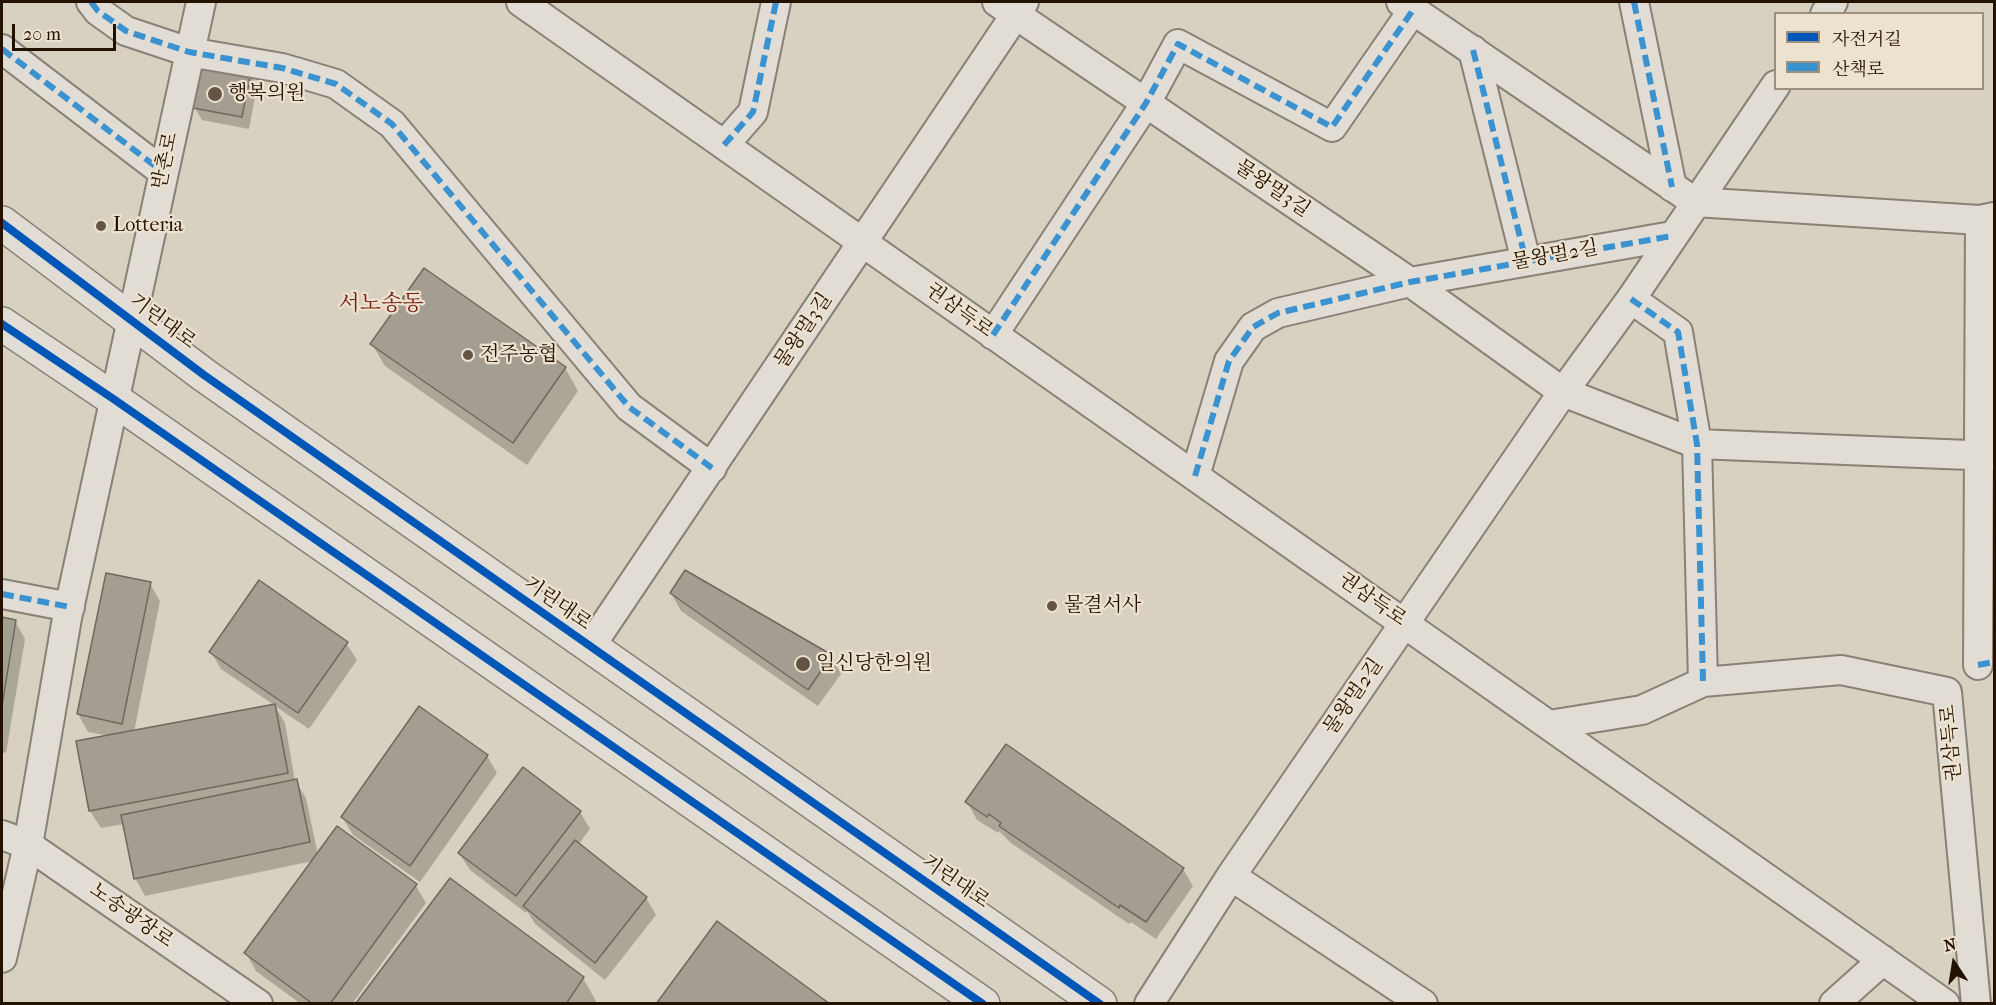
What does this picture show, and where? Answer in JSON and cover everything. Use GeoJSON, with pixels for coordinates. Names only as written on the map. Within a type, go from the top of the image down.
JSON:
{"type":"FeatureCollection","features":[{"type":"Feature","properties":{"kind":"street"},"geometry":{"type":"LineString","coordinates":[[91,2],[98,11],[126,31],[189,52],[282,68],[336,84],[392,124],[628,407],[712,468]]}},
{"type":"Feature","properties":{"kind":"street","name":"반촌로"},"geometry":{"type":"LineString","coordinates":[[132,321],[201,2]]}},
{"type":"Feature","properties":{"kind":"street","name":"권삼득로"},"geometry":{"type":"LineString","coordinates":[[521,2],[1945,1004]]}},
{"type":"Feature","properties":{"kind":"street"},"geometry":{"type":"LineString","coordinates":[[724,145],[753,112],[776,2]]}},
{"type":"Feature","properties":{"kind":"street"},"geometry":{"type":"LineString","coordinates":[[1634,2],[1672,186]]}},
{"type":"Feature","properties":{"kind":"street","name":"물왕멀3길"},"geometry":{"type":"LineString","coordinates":[[590,647],[864,243],[1012,6],[1146,103],[1410,282]]}},
{"type":"Feature","properties":{"kind":"street"},"geometry":{"type":"LineString","coordinates":[[993,335],[1146,103],[1178,44],[1332,127],[1415,11],[1695,202],[1987,219],[1979,335],[1987,456],[1986,663],[1947,692]]}},
{"type":"Feature","properties":{"kind":"street"},"geometry":{"type":"LineString","coordinates":[[2,49],[164,172]]}},
{"type":"Feature","properties":{"kind":"street"},"geometry":{"type":"LineString","coordinates":[[1473,50],[1526,261]]}},
{"type":"Feature","properties":{"kind":"street","name":"물왕멀2길"},"geometry":{"type":"LineString","coordinates":[[1149,1004],[1231,876],[1774,89]]}},
{"type":"Feature","properties":{"kind":"street","name":"기린대로"},"geometry":{"type":"LineString","coordinates":[[2,223],[132,321],[590,647],[1100,1004]]}},
{"type":"Feature","properties":{"kind":"street","name":"물왕멀2길"},"geometry":{"type":"LineString","coordinates":[[1410,282],[1672,236]]}},
{"type":"Feature","properties":{"kind":"street"},"geometry":{"type":"LineString","coordinates":[[1195,476],[1229,361],[1253,327],[1278,314],[1410,282],[1563,392],[1696,444],[1987,456]]}},
{"type":"Feature","properties":{"kind":"street"},"geometry":{"type":"LineString","coordinates":[[1631,299],[1678,332],[1696,444],[1703,682]]}},
{"type":"Feature","properties":{"kind":"street","name":"기린대로"},"geometry":{"type":"LineString","coordinates":[[2,958],[15,840],[70,606],[132,321]]}},
{"type":"Feature","properties":{"kind":"street"},"geometry":{"type":"LineString","coordinates":[[2,324],[115,400],[983,1004]]}},
{"type":"Feature","properties":{"kind":"street"},"geometry":{"type":"LineString","coordinates":[[2,594],[70,606]]}},
{"type":"Feature","properties":{"kind":"street","name":"권삼득로"},"geometry":{"type":"LineString","coordinates":[[1549,725],[1642,710],[1703,682],[1841,670],[1947,692],[1976,1004]]}},
{"type":"Feature","properties":{"kind":"street","name":"노송광장로"},"geometry":{"type":"LineString","coordinates":[[15,840],[258,1004]]}},
{"type":"Feature","properties":{"kind":"street"},"geometry":{"type":"LineString","coordinates":[[1231,876],[1423,1004]]}},
{"type":"Feature","properties":{"kind":"street"},"geometry":{"type":"LineString","coordinates":[[1834,1004],[1883,960]]}},
{"type":"Feature","properties":{"kind":"building"},"geometry":{"type":"Polygon","coordinates":[[[202,63],[251,72],[242,117],[193,108],[202,63]]]}},
{"type":"Feature","properties":{"kind":"building","name":"전주농협"},"geometry":{"type":"Polygon","coordinates":[[[424,268],[566,367],[513,443],[370,344],[424,268]]]}},
{"type":"Feature","properties":{"kind":"building"},"geometry":{"type":"Polygon","coordinates":[[[685,570],[832,655],[808,690],[670,593],[685,570]]]}},
{"type":"Feature","properties":{"kind":"building"},"geometry":{"type":"Polygon","coordinates":[[[106,573],[151,582],[122,724],[77,714],[106,573]]]}},
{"type":"Feature","properties":{"kind":"building"},"geometry":{"type":"Polygon","coordinates":[[[259,580],[348,642],[298,713],[209,652],[259,580]]]}},
{"type":"Feature","properties":{"kind":"building"},"geometry":{"type":"Polygon","coordinates":[[[2,617],[16,620],[2,706],[2,617]]]}},
{"type":"Feature","properties":{"kind":"building"},"geometry":{"type":"Polygon","coordinates":[[[275,704],[288,773],[89,811],[76,741],[275,704]]]}},
{"type":"Feature","properties":{"kind":"building"},"geometry":{"type":"Polygon","coordinates":[[[419,706],[488,755],[410,866],[341,817],[419,706]]]}},
{"type":"Feature","properties":{"kind":"building"},"geometry":{"type":"Polygon","coordinates":[[[1006,744],[1184,868],[1146,922],[1120,905],[1119,908],[999,826],[1001,823],[989,814],[987,817],[965,802],[1006,744]]]}},
{"type":"Feature","properties":{"kind":"building"},"geometry":{"type":"Polygon","coordinates":[[[523,767],[581,811],[516,896],[458,853],[523,767]]]}},
{"type":"Feature","properties":{"kind":"building"},"geometry":{"type":"Polygon","coordinates":[[[297,779],[310,842],[134,879],[121,815],[297,779]]]}},
{"type":"Feature","properties":{"kind":"building"},"geometry":{"type":"Polygon","coordinates":[[[337,826],[417,884],[330,1004],[313,1004],[244,953],[337,826]]]}},
{"type":"Feature","properties":{"kind":"building"},"geometry":{"type":"Polygon","coordinates":[[[575,840],[647,897],[595,963],[523,906],[575,840]]]}},
{"type":"Feature","properties":{"kind":"building"},"geometry":{"type":"Polygon","coordinates":[[[450,878],[584,977],[566,1004],[356,1003],[450,878]]]}},
{"type":"Feature","properties":{"kind":"building"},"geometry":{"type":"Polygon","coordinates":[[[717,921],[830,1004],[656,1004],[717,921]]]}},
{"type":"Feature","properties":{"kind":"marked path"},"geometry":{"type":"LineString","coordinates":[[91,2],[98,11],[126,31],[189,52],[282,68],[336,84],[392,124],[629,407],[712,468]]}},
{"type":"Feature","properties":{"kind":"marked path"},"geometry":{"type":"LineString","coordinates":[[724,145],[753,112],[776,2]]}},
{"type":"Feature","properties":{"kind":"marked path"},"geometry":{"type":"LineString","coordinates":[[1634,2],[1672,187]]}},
{"type":"Feature","properties":{"kind":"marked path"},"geometry":{"type":"LineString","coordinates":[[993,335],[1146,103],[1178,44],[1332,127],[1413,10]]}},
{"type":"Feature","properties":{"kind":"marked path"},"geometry":{"type":"LineString","coordinates":[[2,49],[163,172]]}},
{"type":"Feature","properties":{"kind":"marked path"},"geometry":{"type":"LineString","coordinates":[[1473,50],[1526,261]]}},
{"type":"Feature","properties":{"kind":"marked path"},"geometry":{"type":"LineString","coordinates":[[1195,476],[1229,361],[1253,327],[1278,313],[1410,282],[1672,236]]}},
{"type":"Feature","properties":{"kind":"marked path"},"geometry":{"type":"LineString","coordinates":[[1631,299],[1678,332],[1697,444],[1703,682]]}},
{"type":"Feature","properties":{"kind":"marked path"},"geometry":{"type":"LineString","coordinates":[[2,594],[70,607]]}},
{"type":"Feature","properties":{"kind":"marked path"},"geometry":{"type":"LineString","coordinates":[[1978,665],[1994,662]]}},
{"type":"Feature","properties":{"kind":"cycle path"},"geometry":{"type":"LineString","coordinates":[[2,223],[204,375],[1100,1004]]}},
{"type":"Feature","properties":{"kind":"cycle path"},"geometry":{"type":"LineString","coordinates":[[2,324],[115,400],[983,1004]]}},
{"type":"Feature","properties":{"kind":"place","name":"행복의원"},"geometry":{"type":"Point","coordinates":[215,94]}},
{"type":"Feature","properties":{"kind":"place","name":"Lotteria"},"geometry":{"type":"Point","coordinates":[101,226]}},
{"type":"Feature","properties":{"kind":"place","name":"전주농협"},"geometry":{"type":"Point","coordinates":[468,355]}},
{"type":"Feature","properties":{"kind":"place","name":"물결서사"},"geometry":{"type":"Point","coordinates":[1052,606]}},
{"type":"Feature","properties":{"kind":"place","name":"일신당한의원"},"geometry":{"type":"Point","coordinates":[803,664]}},
{"type":"Feature","properties":{"kind":"district","name":"서노송동"},"geometry":{"type":"Point","coordinates":[381,305]}}]}
